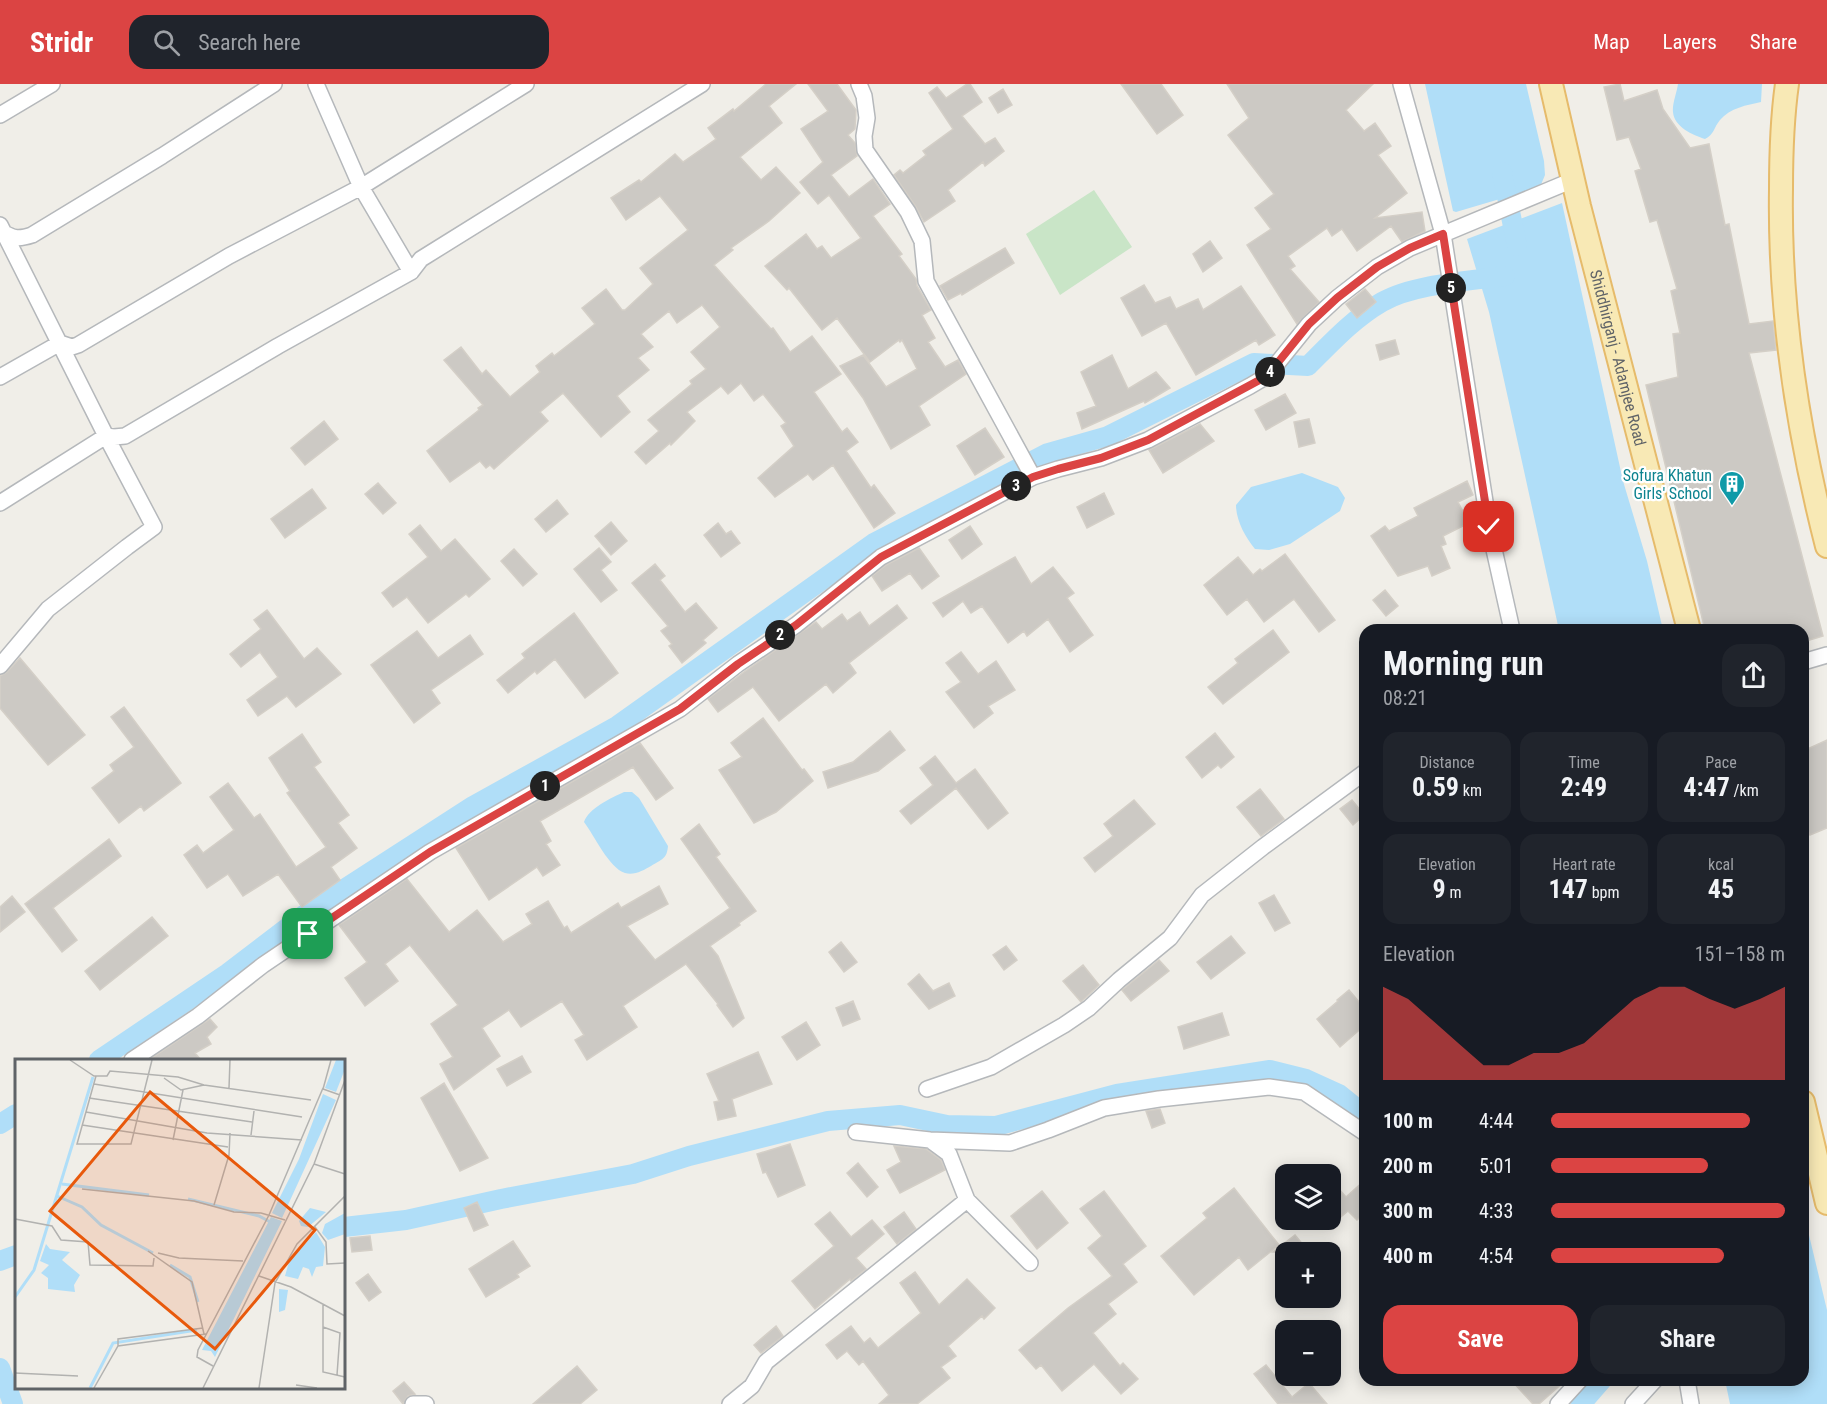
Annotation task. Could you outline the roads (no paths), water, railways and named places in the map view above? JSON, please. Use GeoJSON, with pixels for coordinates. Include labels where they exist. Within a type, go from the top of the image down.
{"type":"FeatureCollection","features":[{"type":"Feature","properties":{"kind":"main road","name":"Shiddhirganj - Adamjee Road"},"geometry":{"type":"LineString","coordinates":[[1551,84],[1573,180],[1687,624]]}},
{"type":"Feature","properties":{"kind":"main road"},"geometry":{"type":"LineString","coordinates":[[1787,84],[1782,123],[1782,274],[1787,333],[1805,454],[1827,546]]}},
{"type":"Feature","properties":{"kind":"main road"},"geometry":{"type":"LineString","coordinates":[[1809,1127],[1827,1203]]}},
{"type":"Feature","properties":{"kind":"street"},"geometry":{"type":"LineString","coordinates":[[0,115],[52,84]]}},
{"type":"Feature","properties":{"kind":"street"},"geometry":{"type":"LineString","coordinates":[[1,230],[12,237],[21,239],[32,235],[274,84]]}},
{"type":"Feature","properties":{"kind":"street"},"geometry":{"type":"LineString","coordinates":[[316,84],[361,187],[411,272]]}},
{"type":"Feature","properties":{"kind":"street"},"geometry":{"type":"LineString","coordinates":[[0,377],[60,343],[72,347],[78,345],[229,256],[361,187],[526,84]]}},
{"type":"Feature","properties":{"kind":"street"},"geometry":{"type":"LineString","coordinates":[[0,503],[106,436],[125,436],[411,272],[421,259],[702,84]]}},
{"type":"Feature","properties":{"kind":"street"},"geometry":{"type":"LineString","coordinates":[[860,84],[867,118],[864,136],[865,150],[908,212],[922,241],[926,281],[1033,477]]}},
{"type":"Feature","properties":{"kind":"street"},"geometry":{"type":"LineString","coordinates":[[1401,84],[1443,234],[1489,527],[1511,624]]}},
{"type":"Feature","properties":{"kind":"street"},"geometry":{"type":"LineString","coordinates":[[134,1059],[198,1016],[263,965],[430,852],[680,709],[738,664],[796,625],[881,557],[1033,477],[1101,458],[1148,440],[1267,376],[1309,324],[1337,298],[1377,267],[1410,248],[1573,180]]}},
{"type":"Feature","properties":{"kind":"street"},"geometry":{"type":"LineString","coordinates":[[0,666],[48,609],[154,527],[1,230]]}},
{"type":"Feature","properties":{"kind":"street"},"geometry":{"type":"LineString","coordinates":[[1809,660],[1827,655]]}},
{"type":"Feature","properties":{"kind":"street"},"geometry":{"type":"LineString","coordinates":[[927,1089],[991,1066],[1064,1026],[1089,1008],[1170,938],[1202,896],[1263,846],[1359,776]]}},
{"type":"Feature","properties":{"kind":"street"},"geometry":{"type":"LineString","coordinates":[[856,1132],[930,1140],[1010,1143],[1104,1108],[1269,1087],[1304,1092],[1359,1129]]}},
{"type":"Feature","properties":{"kind":"street"},"geometry":{"type":"LineString","coordinates":[[930,1140],[949,1154],[967,1200],[1030,1263]]}},
{"type":"Feature","properties":{"kind":"street"},"geometry":{"type":"LineString","coordinates":[[730,1404],[752,1386],[766,1362],[967,1200]]}},
{"type":"Feature","properties":{"kind":"street"},"geometry":{"type":"LineString","coordinates":[[1558,1404],[1574,1386]]}},
{"type":"Feature","properties":{"kind":"street"},"geometry":{"type":"LineString","coordinates":[[1632,1404],[1649,1386]]}},
{"type":"Feature","properties":{"kind":"street"},"geometry":{"type":"LineString","coordinates":[[1688,1386],[1692,1404]]}},
{"type":"Feature","properties":{"kind":"street"},"geometry":{"type":"LineString","coordinates":[[412,1404],[426,1404]]}},
{"type":"Feature","properties":{"kind":"water"},"geometry":{"type":"Polygon","coordinates":[[[1425,84],[1526,84],[1544,161],[1545,175],[1540,187],[1453,211],[1425,84]]]}},
{"type":"Feature","properties":{"kind":"water"},"geometry":{"type":"Polygon","coordinates":[[[1678,84],[1762,84],[1761,102],[1739,108],[1724,116],[1705,139],[1685,130],[1674,117],[1673,105],[1678,84]]]}},
{"type":"Feature","properties":{"kind":"water"},"geometry":{"type":"Polygon","coordinates":[[[1562,203],[1623,481],[1647,561],[1662,624],[1558,624],[1489,312],[1467,239],[1562,203]]]}},
{"type":"Feature","properties":{"kind":"water"},"geometry":{"type":"Polygon","coordinates":[[[1302,473],[1338,487],[1345,498],[1340,511],[1290,544],[1269,550],[1255,549],[1242,528],[1236,505],[1251,487],[1302,473]]]}},
{"type":"Feature","properties":{"kind":"water"},"geometry":{"type":"Polygon","coordinates":[[[624,792],[632,792],[639,798],[668,846],[661,860],[632,874],[625,873],[613,865],[584,822],[595,808],[624,792]]]}},
{"type":"Feature","properties":{"kind":"water"},"geometry":{"type":"Polygon","coordinates":[[[1809,1235],[1827,1310],[1827,1404],[1730,1404],[1726,1386],[1809,1386],[1809,1235]]]}},
{"type":"Feature","properties":{"kind":"waterway"},"geometry":{"type":"LineString","coordinates":[[1502,172],[1517,246]]}},
{"type":"Feature","properties":{"kind":"waterway"},"geometry":{"type":"LineString","coordinates":[[100,1059],[228,973],[304,915],[473,806],[617,726],[874,543],[1048,453],[1108,436],[1254,363],[1308,366],[1343,331],[1382,302],[1395,296],[1425,287],[1505,276]]}},
{"type":"Feature","properties":{"kind":"waterway"},"geometry":{"type":"LineString","coordinates":[[345,1227],[406,1220],[633,1174],[689,1156],[828,1121],[900,1115],[947,1125],[996,1126],[1117,1094],[1270,1070],[1306,1079],[1339,1094],[1359,1110]]}},
{"type":"Feature","properties":{"kind":"waterway"},"geometry":{"type":"LineString","coordinates":[[0,1124],[15,1115]]}},
{"type":"Feature","properties":{"kind":"waterway"},"geometry":{"type":"LineString","coordinates":[[0,1261],[15,1255]]}},
{"type":"Feature","properties":{"kind":"waterway"},"geometry":{"type":"LineString","coordinates":[[0,1368],[13,1404]]}},
{"type":"Feature","properties":{"kind":"waterway"},"geometry":{"type":"LineString","coordinates":[[1581,1404],[1597,1386]]}},
{"type":"Feature","properties":{"kind":"place","name":"Sofura Khatun Girls' School"},"geometry":{"type":"Point","coordinates":[1732,507]}}]}
